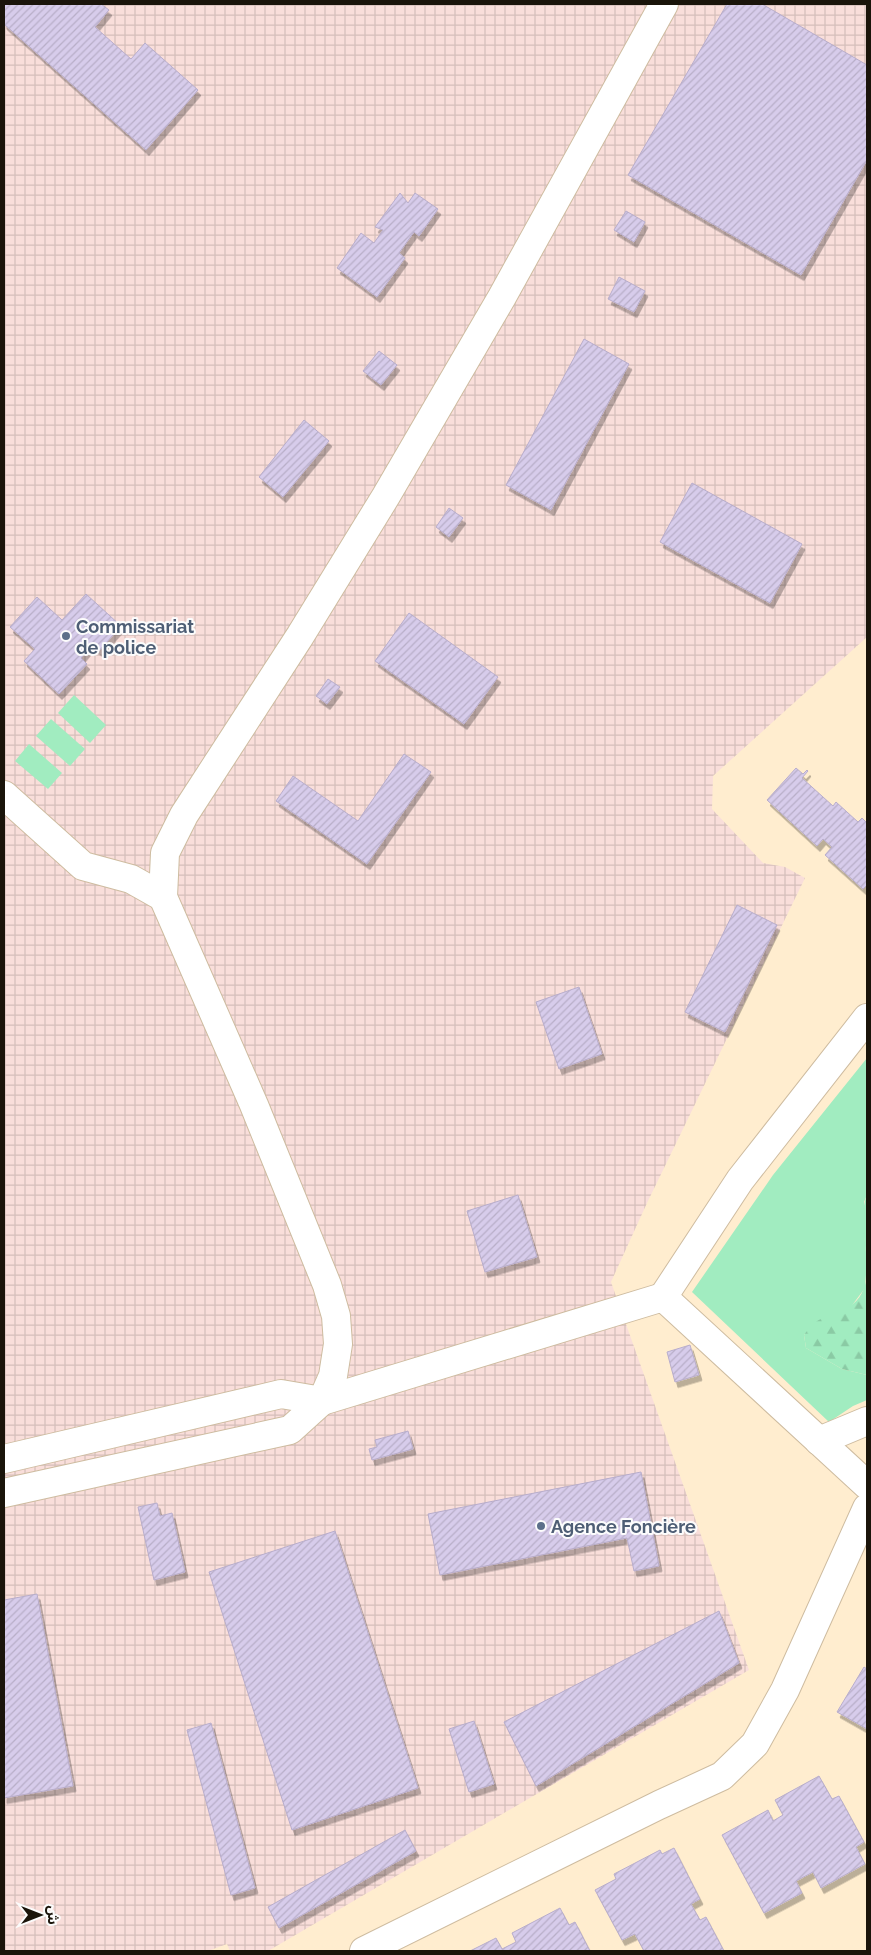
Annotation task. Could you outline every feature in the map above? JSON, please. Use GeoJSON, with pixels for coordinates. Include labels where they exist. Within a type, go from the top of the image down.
{"type":"FeatureCollection","features":[{"type":"Feature","properties":{"kind":"street"},"geometry":{"type":"LineString","coordinates":[[4,1493],[290,1430],[322,1401],[333,1376],[338,1344],[336,1316],[328,1285],[239,1069],[163,897],[165,853],[184,815],[300,636],[386,496],[502,296],[664,4]]}},
{"type":"Feature","properties":{"kind":"street"},"geometry":{"type":"LineString","coordinates":[[4,795],[83,866],[131,879],[163,897]]}},
{"type":"Feature","properties":{"kind":"street"},"geometry":{"type":"LineString","coordinates":[[4,1459],[281,1394],[322,1401],[663,1297],[740,1180],[867,1018]]}},
{"type":"Feature","properties":{"kind":"street"},"geometry":{"type":"LineString","coordinates":[[663,1297],[867,1485]]}},
{"type":"Feature","properties":{"kind":"street"},"geometry":{"type":"LineString","coordinates":[[819,1441],[867,1421]]}},
{"type":"Feature","properties":{"kind":"street"},"geometry":{"type":"LineString","coordinates":[[364,1951],[722,1776],[755,1744],[786,1690],[867,1508]]}},
{"type":"Feature","properties":{"kind":"shaded area"},"geometry":{"type":"Polygon","coordinates":[[[4,4],[867,4],[867,637],[713,776],[712,809],[763,863],[785,867],[805,878],[647,1203],[611,1282],[749,1670],[268,1951],[230,1951],[227,1944],[208,1951],[4,1951],[4,4]]]}},
{"type":"Feature","properties":{"kind":"green space"},"geometry":{"type":"Polygon","coordinates":[[[74,695],[106,725],[90,743],[58,713],[74,695]]]}},
{"type":"Feature","properties":{"kind":"green space"},"geometry":{"type":"Polygon","coordinates":[[[51,719],[85,749],[70,766],[36,736],[51,719]]]}},
{"type":"Feature","properties":{"kind":"green space"},"geometry":{"type":"Polygon","coordinates":[[[29,744],[62,773],[48,789],[15,761],[29,744]]]}},
{"type":"Feature","properties":{"kind":"green space"},"geometry":{"type":"Polygon","coordinates":[[[867,1058],[867,1195],[864,1202],[864,1232],[867,1262],[865,1288],[850,1308],[814,1324],[804,1335],[806,1348],[842,1369],[867,1375],[867,1400],[853,1406],[829,1422],[692,1292],[773,1175],[867,1058]]]}},
{"type":"Feature","properties":{"kind":"green space"},"geometry":{"type":"Polygon","coordinates":[[[867,1195],[867,1262],[863,1211],[867,1195]]]}},
{"type":"Feature","properties":{"kind":"green space"},"geometry":{"type":"Polygon","coordinates":[[[867,1277],[867,1375],[842,1369],[806,1348],[804,1335],[814,1323],[853,1304],[864,1289],[867,1277]]]}},
{"type":"Feature","properties":{"kind":"building"},"geometry":{"type":"Polygon","coordinates":[[[4,4],[101,4],[109,10],[95,27],[131,59],[145,43],[198,90],[146,150],[4,24],[4,4]]]}},
{"type":"Feature","properties":{"kind":"building"},"geometry":{"type":"Polygon","coordinates":[[[727,4],[762,4],[867,65],[867,160],[801,275],[628,175],[727,4]]]}},
{"type":"Feature","properties":{"kind":"building"},"geometry":{"type":"Polygon","coordinates":[[[400,193],[408,203],[415,193],[438,209],[419,236],[414,232],[399,253],[405,258],[377,297],[337,268],[361,233],[374,243],[383,230],[375,227],[400,193]]]}},
{"type":"Feature","properties":{"kind":"building"},"geometry":{"type":"Polygon","coordinates":[[[626,211],[645,222],[634,242],[614,230],[626,211]]]}},
{"type":"Feature","properties":{"kind":"building"},"geometry":{"type":"Polygon","coordinates":[[[619,277],[645,291],[634,312],[608,299],[619,277]]]}},
{"type":"Feature","properties":{"kind":"building"},"geometry":{"type":"Polygon","coordinates":[[[584,339],[629,364],[551,510],[506,485],[584,339]]]}},
{"type":"Feature","properties":{"kind":"building"},"geometry":{"type":"Polygon","coordinates":[[[379,351],[397,365],[381,385],[363,371],[379,351]]]}},
{"type":"Feature","properties":{"kind":"building"},"geometry":{"type":"Polygon","coordinates":[[[304,420],[329,441],[283,497],[259,477],[304,420]]]}},
{"type":"Feature","properties":{"kind":"building"},"geometry":{"type":"Polygon","coordinates":[[[692,483],[802,544],[770,603],[660,542],[692,483]]]}},
{"type":"Feature","properties":{"kind":"building"},"geometry":{"type":"Polygon","coordinates":[[[449,508],[463,518],[449,537],[436,527],[449,508]]]}},
{"type":"Feature","properties":{"kind":"building","name":"Commissariat de police"},"geometry":{"type":"Polygon","coordinates":[[[86,594],[121,626],[99,651],[92,645],[81,658],[87,664],[59,694],[24,661],[35,649],[10,627],[37,597],[62,620],[86,594]]]}},
{"type":"Feature","properties":{"kind":"building"},"geometry":{"type":"Polygon","coordinates":[[[409,613],[498,677],[464,724],[375,661],[409,613]]]}},
{"type":"Feature","properties":{"kind":"building"},"geometry":{"type":"Polygon","coordinates":[[[328,679],[340,687],[327,704],[316,696],[328,679]]]}},
{"type":"Feature","properties":{"kind":"building"},"geometry":{"type":"Polygon","coordinates":[[[404,754],[431,772],[367,864],[276,801],[293,776],[358,821],[404,754]]]}},
{"type":"Feature","properties":{"kind":"building"},"geometry":{"type":"Polygon","coordinates":[[[796,768],[803,774],[808,771],[802,778],[833,806],[836,802],[858,822],[862,818],[867,823],[867,885],[863,889],[825,855],[832,847],[823,839],[817,846],[767,800],[796,768]]]}},
{"type":"Feature","properties":{"kind":"building"},"geometry":{"type":"Polygon","coordinates":[[[737,905],[777,925],[725,1032],[685,1012],[737,905]]]}},
{"type":"Feature","properties":{"kind":"building"},"geometry":{"type":"Polygon","coordinates":[[[579,987],[602,1054],[559,1069],[536,1002],[579,987]]]}},
{"type":"Feature","properties":{"kind":"building"},"geometry":{"type":"Polygon","coordinates":[[[518,1195],[537,1257],[485,1272],[467,1211],[518,1195]]]}},
{"type":"Feature","properties":{"kind":"building"},"geometry":{"type":"Polygon","coordinates":[[[690,1345],[699,1375],[675,1382],[667,1352],[690,1345]]]}},
{"type":"Feature","properties":{"kind":"building"},"geometry":{"type":"Polygon","coordinates":[[[408,1431],[413,1449],[372,1460],[369,1449],[377,1447],[375,1440],[408,1431]]]}},
{"type":"Feature","properties":{"kind":"building","name":"Agence Foncière"},"geometry":{"type":"Polygon","coordinates":[[[641,1472],[659,1566],[634,1571],[627,1538],[440,1575],[428,1514],[641,1472]]]}},
{"type":"Feature","properties":{"kind":"building"},"geometry":{"type":"Polygon","coordinates":[[[157,1503],[160,1516],[172,1513],[185,1572],[154,1580],[138,1507],[157,1503]]]}},
{"type":"Feature","properties":{"kind":"building"},"geometry":{"type":"Polygon","coordinates":[[[335,1531],[418,1788],[292,1830],[209,1572],[335,1531]]]}},
{"type":"Feature","properties":{"kind":"building"},"geometry":{"type":"Polygon","coordinates":[[[37,1594],[73,1786],[4,1798],[4,1600],[37,1594]]]}},
{"type":"Feature","properties":{"kind":"building"},"geometry":{"type":"Polygon","coordinates":[[[719,1611],[739,1663],[536,1786],[504,1722],[719,1611]]]}},
{"type":"Feature","properties":{"kind":"building"},"geometry":{"type":"Polygon","coordinates":[[[864,1667],[867,1669],[867,1729],[837,1712],[864,1667]]]}},
{"type":"Feature","properties":{"kind":"building"},"geometry":{"type":"Polygon","coordinates":[[[474,1721],[494,1784],[469,1792],[449,1729],[474,1721]]]}},
{"type":"Feature","properties":{"kind":"building"},"geometry":{"type":"Polygon","coordinates":[[[211,1723],[255,1888],[231,1895],[187,1730],[211,1723]]]}},
{"type":"Feature","properties":{"kind":"building"},"geometry":{"type":"Polygon","coordinates":[[[819,1776],[832,1799],[839,1796],[864,1842],[856,1847],[865,1864],[821,1888],[813,1872],[796,1881],[802,1893],[764,1913],[722,1835],[768,1810],[773,1821],[783,1815],[775,1800],[819,1776]]]}},
{"type":"Feature","properties":{"kind":"building"},"geometry":{"type":"Polygon","coordinates":[[[405,1830],[416,1851],[279,1928],[268,1907],[405,1830]]]}},
{"type":"Feature","properties":{"kind":"building"},"geometry":{"type":"Polygon","coordinates":[[[674,1848],[700,1899],[691,1904],[700,1920],[706,1917],[724,1951],[644,1951],[635,1934],[622,1940],[595,1890],[616,1879],[614,1874],[660,1850],[662,1854],[674,1848]]]}},
{"type":"Feature","properties":{"kind":"building"},"geometry":{"type":"Polygon","coordinates":[[[560,1908],[569,1925],[575,1922],[590,1951],[470,1951],[496,1938],[502,1949],[516,1942],[512,1933],[560,1908]]]}},
{"type":"Feature","properties":{"kind":"place","name":"Commissariat de police"},"geometry":{"type":"Point","coordinates":[66,636]}},
{"type":"Feature","properties":{"kind":"place","name":"Agence Foncière"},"geometry":{"type":"Point","coordinates":[541,1526]}}]}
